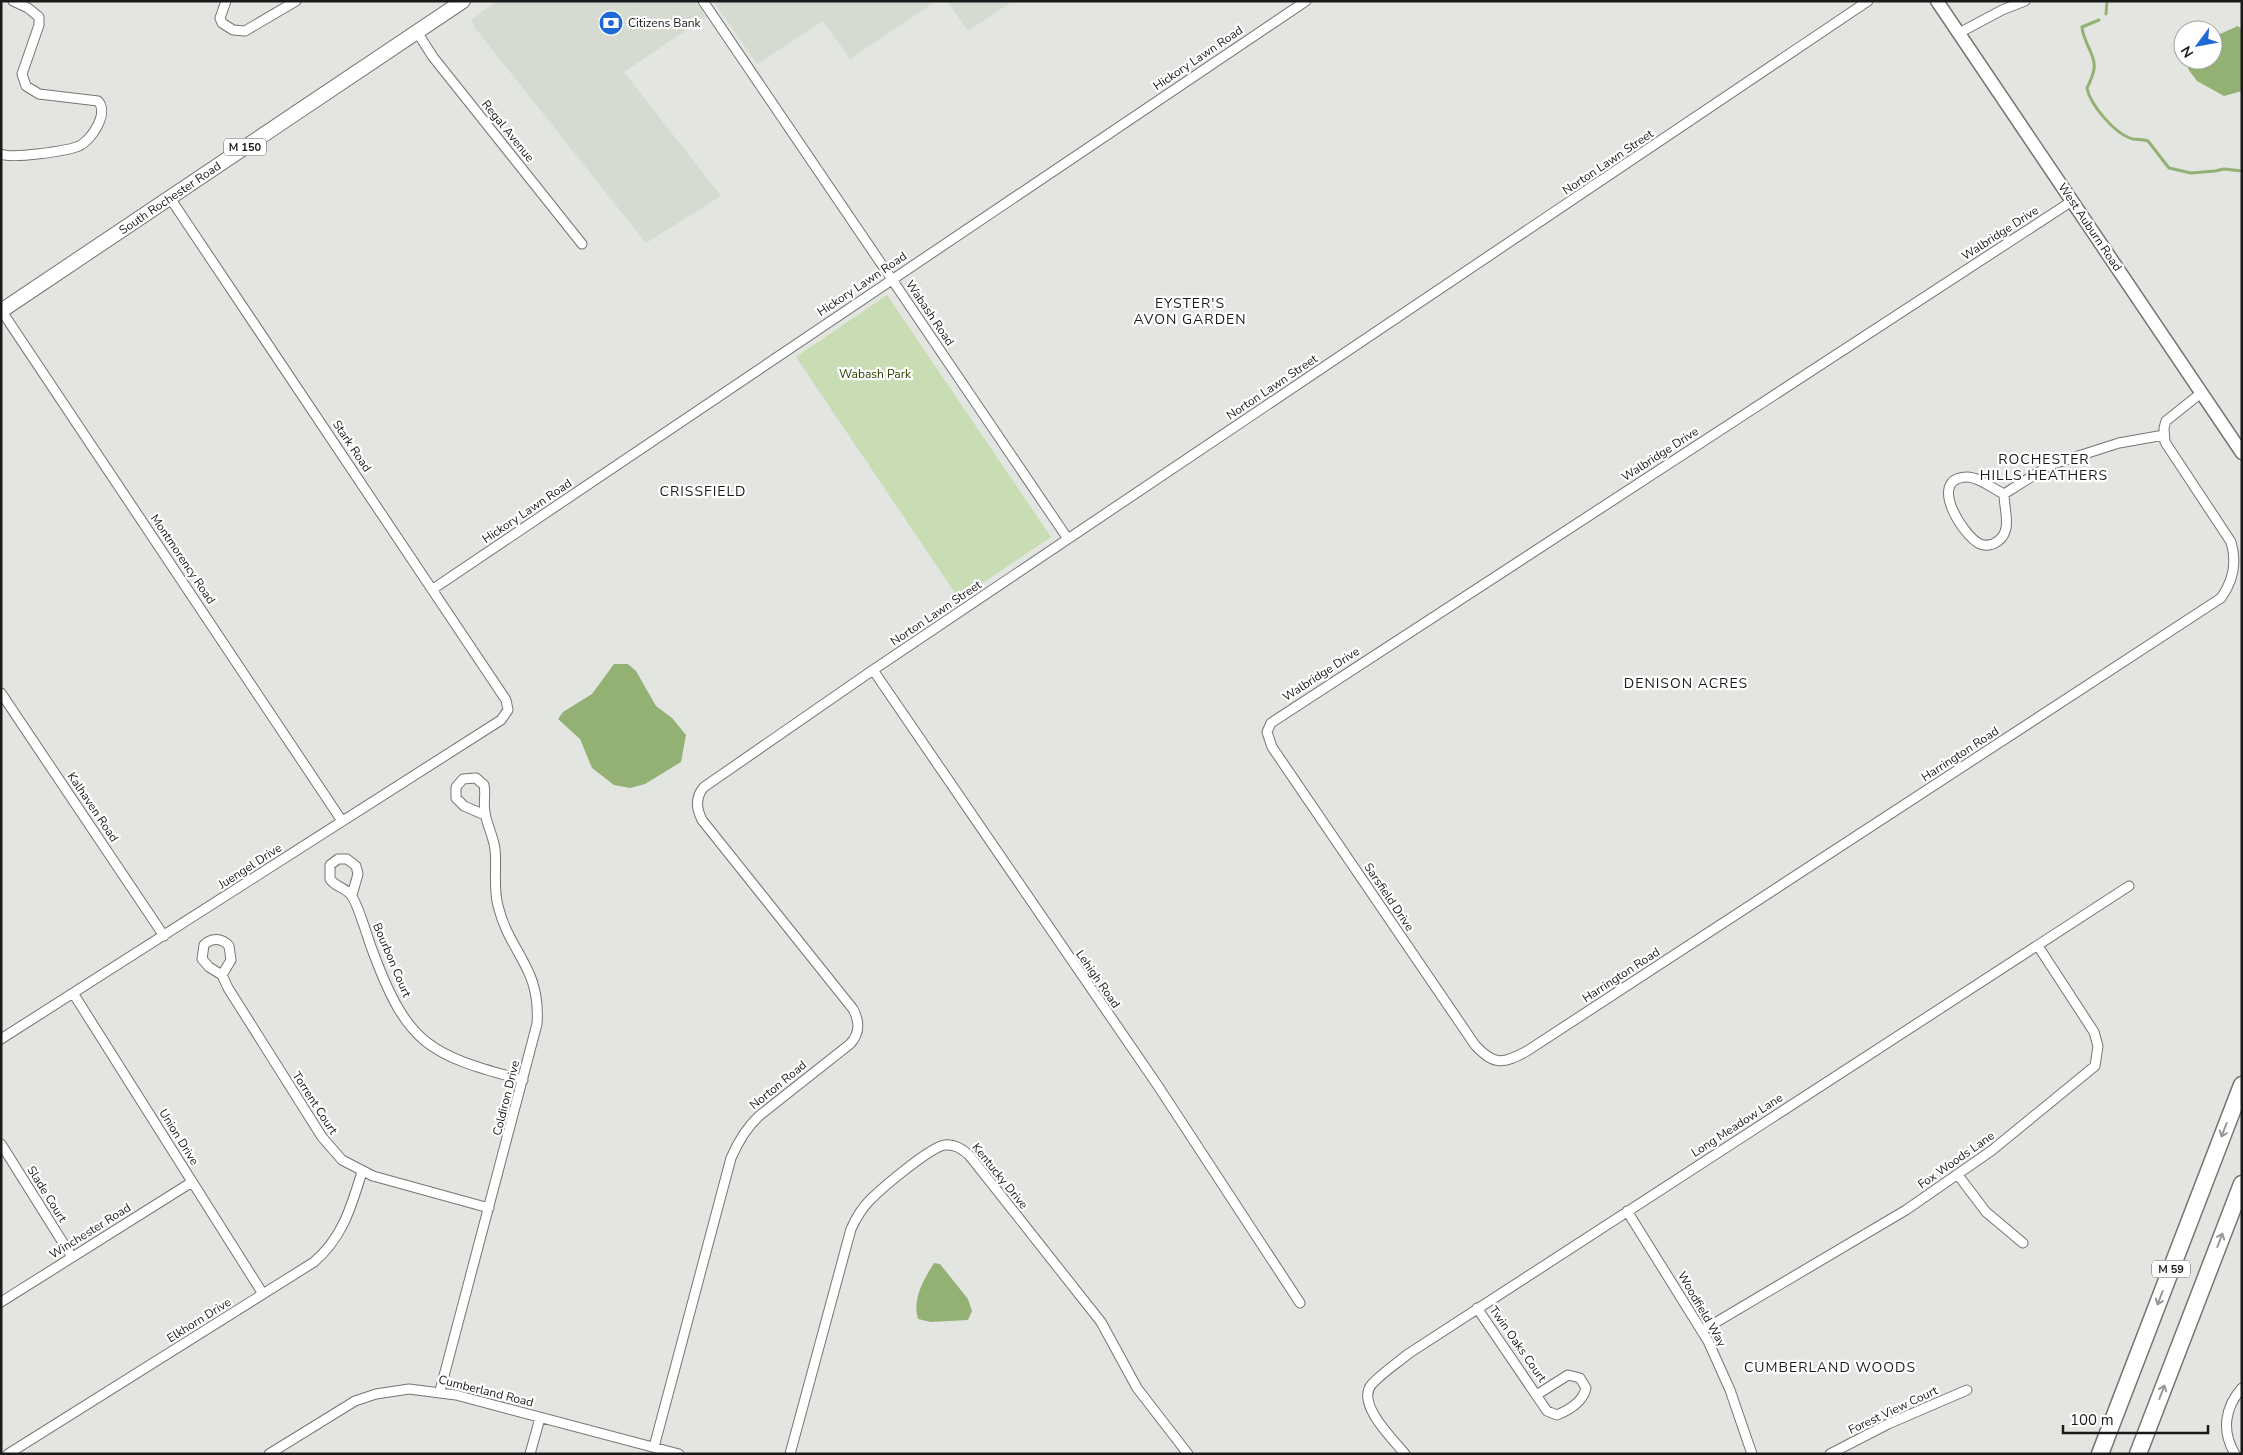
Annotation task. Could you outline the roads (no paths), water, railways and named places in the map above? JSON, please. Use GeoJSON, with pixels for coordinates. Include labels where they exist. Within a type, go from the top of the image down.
{"type":"FeatureCollection","features":[{"type":"Feature","properties":{"kind":"highway","name":"M 59"},"geometry":{"type":"LineString","coordinates":[[2100,1454],[2242,1085]]}},
{"type":"Feature","properties":{"kind":"highway","name":"M 59"},"geometry":{"type":"LineString","coordinates":[[2138,1454],[2242,1184]]}},
{"type":"Feature","properties":{"kind":"main road","name":"South Rochester Road"},"geometry":{"type":"LineString","coordinates":[[1,311],[463,1]]}},
{"type":"Feature","properties":{"kind":"main road","name":"West Auburn Road"},"geometry":{"type":"LineString","coordinates":[[1937,1],[2242,453]]}},
{"type":"Feature","properties":{"kind":"street"},"geometry":{"type":"LineString","coordinates":[[1,154],[14,157],[80,146],[90,136],[102,117],[103,110],[98,101],[39,94],[26,86],[22,74],[39,25],[39,17],[28,8],[13,1]]}},
{"type":"Feature","properties":{"kind":"street"},"geometry":{"type":"LineString","coordinates":[[226,1],[220,18],[222,23],[239,32],[252,28],[296,1]]}},
{"type":"Feature","properties":{"kind":"street","name":"Wabash Road"},"geometry":{"type":"LineString","coordinates":[[703,1],[1068,539]]}},
{"type":"Feature","properties":{"kind":"street","name":"Hickory Lawn Road"},"geometry":{"type":"LineString","coordinates":[[433,589],[1306,1]]}},
{"type":"Feature","properties":{"kind":"street","name":"Norton Lawn Street"},"geometry":{"type":"LineString","coordinates":[[696,800],[704,787],[873,670],[1868,1]]}},
{"type":"Feature","properties":{"kind":"street"},"geometry":{"type":"LineString","coordinates":[[1959,33],[2025,1]]}},
{"type":"Feature","properties":{"kind":"street","name":"Regal Avenue"},"geometry":{"type":"LineString","coordinates":[[417,32],[433,56],[582,244]]}},
{"type":"Feature","properties":{"kind":"street","name":"Stark Road"},"geometry":{"type":"LineString","coordinates":[[170,198],[433,589],[506,700],[508,710]]}},
{"type":"Feature","properties":{"kind":"street","name":"Walbridge Drive"},"geometry":{"type":"LineString","coordinates":[[1267,732],[1271,723],[1282,714],[2072,201]]}},
{"type":"Feature","properties":{"kind":"street","name":"Montmorency Road"},"geometry":{"type":"LineString","coordinates":[[1,311],[342,821]]}},
{"type":"Feature","properties":{"kind":"street"},"geometry":{"type":"LineString","coordinates":[[2004,494],[2050,465],[2125,441],[2164,435],[2166,421],[2180,407],[2201,393]]}},
{"type":"Feature","properties":{"kind":"street","name":"Harrington Road"},"geometry":{"type":"LineString","coordinates":[[1504,1061],[1527,1051],[2222,598],[2231,582],[2234,552],[2230,542],[2165,442],[2164,435]]}},
{"type":"Feature","properties":{"kind":"street"},"geometry":{"type":"LineString","coordinates":[[1967,476],[2004,494],[2006,530],[2000,540],[1989,545],[1983,545],[1973,540],[1949,504],[1947,497],[1955,480],[1967,476]]}},
{"type":"Feature","properties":{"kind":"street","name":"Lehigh Road"},"geometry":{"type":"LineString","coordinates":[[873,670],[1158,1086],[1300,1303]]}},
{"type":"Feature","properties":{"kind":"street","name":"Kalhaven Road"},"geometry":{"type":"LineString","coordinates":[[1,693],[164,936]]}},
{"type":"Feature","properties":{"kind":"street","name":"Juengel Drive"},"geometry":{"type":"LineString","coordinates":[[1,1039],[501,720],[508,710]]}},
{"type":"Feature","properties":{"kind":"street","name":"Sarsfield Drive"},"geometry":{"type":"LineString","coordinates":[[1267,732],[1272,747],[1466,1033],[1488,1058],[1504,1061]]}},
{"type":"Feature","properties":{"kind":"street","name":"Norton Road"},"geometry":{"type":"LineString","coordinates":[[654,1447],[731,1158],[747,1128],[759,1116],[850,1044],[855,1038],[858,1027],[853,1009],[702,820],[698,812],[696,800]]}},
{"type":"Feature","properties":{"kind":"street","name":"Coldiron Drive"},"geometry":{"type":"LineString","coordinates":[[440,1391],[538,1024],[537,995],[530,972],[506,928],[498,906],[494,844],[485,815]]}},
{"type":"Feature","properties":{"kind":"street","name":"Long Meadow Lane"},"geometry":{"type":"LineString","coordinates":[[1400,1452],[1369,1407],[1367,1394],[1372,1384],[1408,1354],[2129,886]]}},
{"type":"Feature","properties":{"kind":"street","name":"Bourbon Court"},"geometry":{"type":"LineString","coordinates":[[352,895],[387,988],[408,1023],[422,1040],[438,1051],[470,1065],[523,1080]]}},
{"type":"Feature","properties":{"kind":"street","name":"Fox Woods Lane"},"geometry":{"type":"LineString","coordinates":[[1703,1330],[1760,1294],[1877,1228],[1958,1174],[2029,1122],[2088,1074],[2096,1061],[2098,1046],[2094,1032],[2038,946]]}},
{"type":"Feature","properties":{"kind":"street","name":"Torrent Court"},"geometry":{"type":"LineString","coordinates":[[222,975],[228,988],[322,1137],[342,1160],[362,1172],[489,1208]]}},
{"type":"Feature","properties":{"kind":"street","name":"Union Drive"},"geometry":{"type":"LineString","coordinates":[[74,993],[263,1294]]}},
{"type":"Feature","properties":{"kind":"street","name":"Slade Court"},"geometry":{"type":"LineString","coordinates":[[1,1144],[72,1257]]}},
{"type":"Feature","properties":{"kind":"street","name":"Kentucky Drive"},"geometry":{"type":"LineString","coordinates":[[790,1454],[851,1229],[863,1207],[877,1193],[929,1152],[939,1146],[949,1145],[961,1148],[969,1155],[1101,1322],[1137,1388],[1188,1454]]}},
{"type":"Feature","properties":{"kind":"street","name":"Elkhorn Drive"},"geometry":{"type":"LineString","coordinates":[[8,1454],[314,1262],[337,1239],[349,1216],[362,1172]]}},
{"type":"Feature","properties":{"kind":"street"},"geometry":{"type":"LineString","coordinates":[[1958,1174],[1986,1212],[2022,1243]]}},
{"type":"Feature","properties":{"kind":"street","name":"Winchester Road"},"geometry":{"type":"LineString","coordinates":[[1,1302],[192,1182]]}},
{"type":"Feature","properties":{"kind":"street","name":"Woodfield Way"},"geometry":{"type":"LineString","coordinates":[[1627,1211],[1703,1330],[1730,1390],[1752,1454]]}},
{"type":"Feature","properties":{"kind":"street","name":"Twin Oaks Court"},"geometry":{"type":"LineString","coordinates":[[1478,1308],[1538,1394],[1547,1411],[1557,1415],[1580,1401],[1586,1388],[1580,1378],[1568,1375],[1538,1394]]}},
{"type":"Feature","properties":{"kind":"street"},"geometry":{"type":"LineString","coordinates":[[2235,1454],[2226,1437],[2226,1415],[2233,1398],[2242,1388]]}},
{"type":"Feature","properties":{"kind":"street","name":"Cumberland Road"},"geometry":{"type":"LineString","coordinates":[[269,1454],[342,1408],[366,1397],[394,1390],[440,1391],[679,1454]]}},
{"type":"Feature","properties":{"kind":"street","name":"Forest View Court"},"geometry":{"type":"LineString","coordinates":[[1830,1454],[1896,1421],[1967,1390]]}},
{"type":"Feature","properties":{"kind":"street"},"geometry":{"type":"LineString","coordinates":[[530,1454],[540,1418]]}},
{"type":"Feature","properties":{"kind":"waterway"},"geometry":{"type":"LineString","coordinates":[[2106,14],[2107,1]]}},
{"type":"Feature","properties":{"kind":"waterway"},"geometry":{"type":"LineString","coordinates":[[2099,20],[2082,27],[2094,64],[2093,74],[2087,88],[2098,111],[2112,126],[2133,139],[2148,141],[2169,168],[2191,173],[2224,169],[2242,171]]}},
{"type":"Feature","properties":{"kind":"place","name":"Citizens Bank"},"geometry":{"type":"Point","coordinates":[611,23]}},
{"type":"Feature","properties":{"kind":"district","name":"EYSTER'S AVON GARDEN"},"geometry":{"type":"Point","coordinates":[1190,312]}},
{"type":"Feature","properties":{"kind":"district","name":"ROCHESTER HILLS HEATHERS"},"geometry":{"type":"Point","coordinates":[2044,468]}},
{"type":"Feature","properties":{"kind":"district","name":"CRISSFIELD"},"geometry":{"type":"Point","coordinates":[703,491]}},
{"type":"Feature","properties":{"kind":"district","name":"DENISON ACRES"},"geometry":{"type":"Point","coordinates":[1686,683]}},
{"type":"Feature","properties":{"kind":"district","name":"CUMBERLAND WOODS"},"geometry":{"type":"Point","coordinates":[1830,1367]}},
{"type":"Feature","properties":{"kind":"park label","name":"Wabash Park"},"geometry":{"type":"Point","coordinates":[875,374]}}]}
